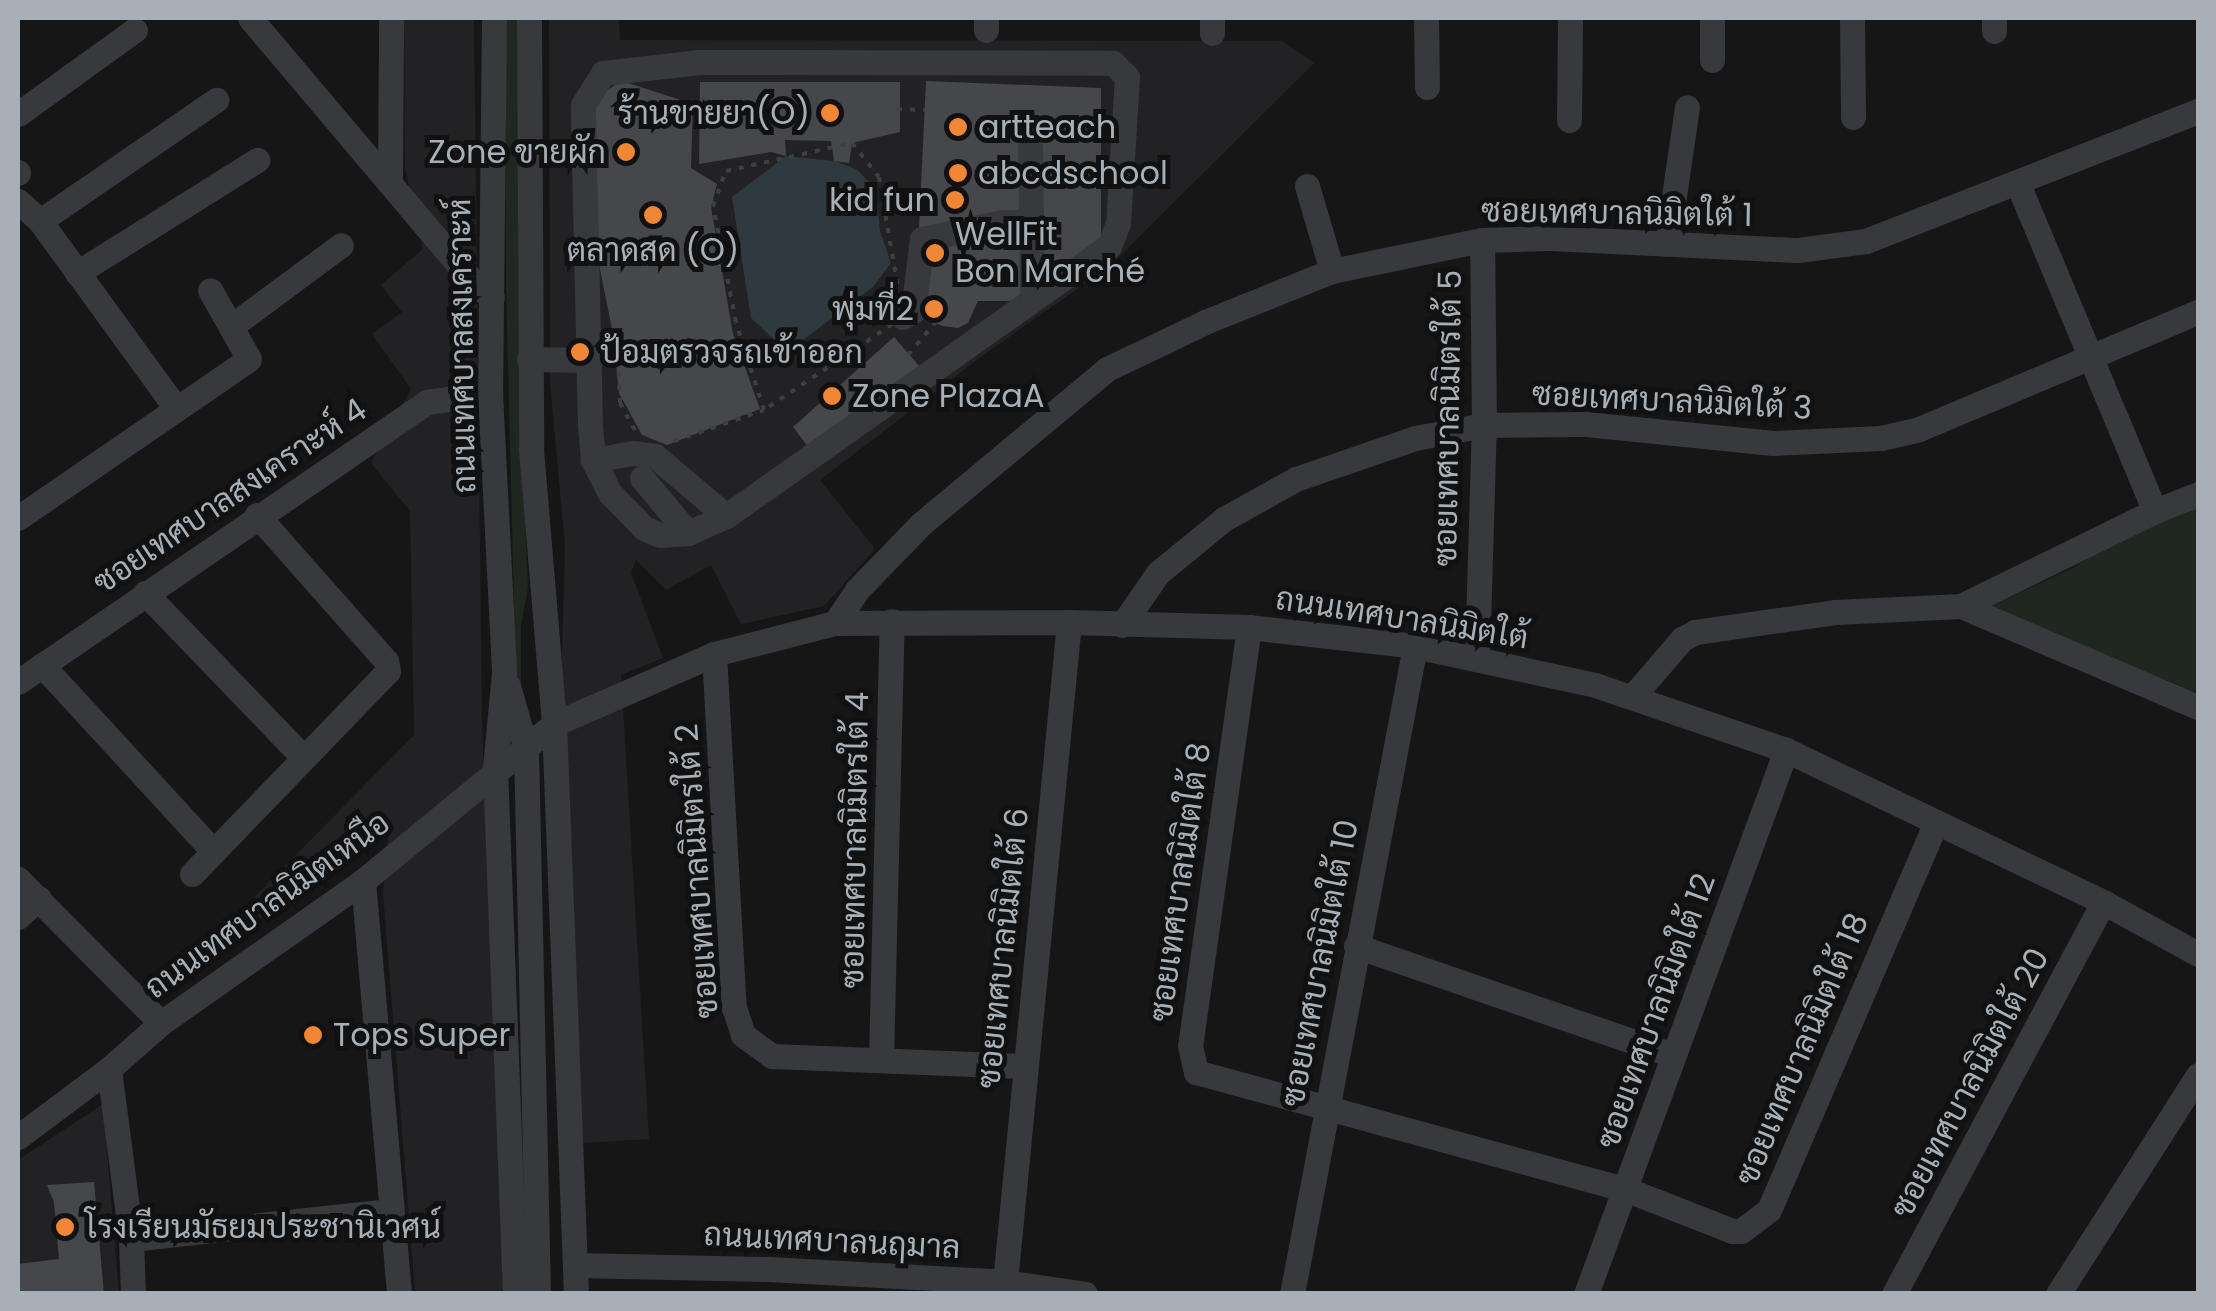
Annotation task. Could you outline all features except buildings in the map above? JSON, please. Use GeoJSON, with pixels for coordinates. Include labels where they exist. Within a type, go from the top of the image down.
{"type":"FeatureCollection","features":[{"type":"Feature","properties":{"kind":"street"},"geometry":{"type":"LineString","coordinates":[[250,18],[390,179],[472,281],[492,298]]}},
{"type":"Feature","properties":{"kind":"street"},"geometry":{"type":"LineString","coordinates":[[390,179],[391,18]]}},
{"type":"Feature","properties":{"kind":"street","name":"ถนนเทศบาลสงเคราะห์"},"geometry":{"type":"LineString","coordinates":[[494,18],[490,393],[504,672],[494,769],[515,1294]]}},
{"type":"Feature","properties":{"kind":"street","name":"ถนนเทศบาลสงเคราะห์"},"geometry":{"type":"LineString","coordinates":[[529,18],[530,449],[546,668],[554,724],[576,1294]]}},
{"type":"Feature","properties":{"kind":"street"},"geometry":{"type":"LineString","coordinates":[[1426,18],[1427,87]]}},
{"type":"Feature","properties":{"kind":"street"},"geometry":{"type":"LineString","coordinates":[[1569,120],[1570,18]]}},
{"type":"Feature","properties":{"kind":"street"},"geometry":{"type":"LineString","coordinates":[[1712,18],[1712,60]]}},
{"type":"Feature","properties":{"kind":"street"},"geometry":{"type":"LineString","coordinates":[[1852,18],[1853,117]]}},
{"type":"Feature","properties":{"kind":"street"},"geometry":{"type":"LineString","coordinates":[[18,114],[135,30]]}},
{"type":"Feature","properties":{"kind":"street"},"geometry":{"type":"LineString","coordinates":[[700,62],[1113,62],[1127,78],[1118,223],[1108,246],[1032,296],[726,516],[688,533],[660,535],[630,518],[593,460],[590,360],[582,106],[594,82],[616,68],[700,62]]}},
{"type":"Feature","properties":{"kind":"street"},"geometry":{"type":"LineString","coordinates":[[40,221],[216,100]]}},
{"type":"Feature","properties":{"kind":"street"},"geometry":{"type":"LineString","coordinates":[[1668,244],[1687,108]]}},
{"type":"Feature","properties":{"kind":"street","name":"ซอยเทศบาลนิมิตใต้ 1"},"geometry":{"type":"LineString","coordinates":[[836,623],[858,590],[921,524],[1027,431],[1108,368],[1205,322],[1332,271],[1482,240],[1798,250],[1866,240],[2198,112]]}},
{"type":"Feature","properties":{"kind":"street"},"geometry":{"type":"LineString","coordinates":[[1030,148],[1032,296]]}},
{"type":"Feature","properties":{"kind":"street"},"geometry":{"type":"LineString","coordinates":[[77,273],[257,160]]}},
{"type":"Feature","properties":{"kind":"street"},"geometry":{"type":"LineString","coordinates":[[2018,184],[2155,511]]}},
{"type":"Feature","properties":{"kind":"street"},"geometry":{"type":"LineString","coordinates":[[1307,186],[1332,271]]}},
{"type":"Feature","properties":{"kind":"street"},"geometry":{"type":"LineString","coordinates":[[18,202],[40,221],[176,408]]}},
{"type":"Feature","properties":{"kind":"street"},"geometry":{"type":"LineString","coordinates":[[903,318],[913,311],[922,239],[1002,222],[1031,222]]}},
{"type":"Feature","properties":{"kind":"street","name":"ซอยเทศบาลนิมิตรใต้ 5"},"geometry":{"type":"LineString","coordinates":[[1477,657],[1484,425],[1482,240]]}},
{"type":"Feature","properties":{"kind":"street"},"geometry":{"type":"LineString","coordinates":[[233,325],[340,245]]}},
{"type":"Feature","properties":{"kind":"street"},"geometry":{"type":"LineString","coordinates":[[18,518],[249,359],[210,290]]}},
{"type":"Feature","properties":{"kind":"street","name":"ซอยเทศบาลนิมิตใต้ 3"},"geometry":{"type":"LineString","coordinates":[[1122,625],[1158,573],[1224,519],[1296,479],[1416,438],[1484,425],[1586,424],[1773,442],[1882,438],[1919,429],[2198,312]]}},
{"type":"Feature","properties":{"kind":"street"},"geometry":{"type":"LineString","coordinates":[[529,359],[590,360]]}},
{"type":"Feature","properties":{"kind":"street","name":"ซอยเทศบาลสงเคราะห์ 4"},"geometry":{"type":"LineString","coordinates":[[18,682],[427,402],[440,396],[490,393]]}},
{"type":"Feature","properties":{"kind":"street"},"geometry":{"type":"LineString","coordinates":[[593,460],[633,453],[655,456],[726,516]]}},
{"type":"Feature","properties":{"kind":"street"},"geometry":{"type":"LineString","coordinates":[[642,478],[688,533]]}},
{"type":"Feature","properties":{"kind":"street"},"geometry":{"type":"LineString","coordinates":[[1634,695],[1682,639],[1695,632],[1835,612],[1961,606],[2155,511],[2198,494]]}},
{"type":"Feature","properties":{"kind":"street"},"geometry":{"type":"LineString","coordinates":[[192,874],[388,667],[257,515]]}},
{"type":"Feature","properties":{"kind":"street"},"geometry":{"type":"LineString","coordinates":[[145,592],[303,757]]}},
{"type":"Feature","properties":{"kind":"street"},"geometry":{"type":"LineString","coordinates":[[1961,606],[2198,707]]}},
{"type":"Feature","properties":{"kind":"street","name":"ซอยเทศบาลนิมิตรใต้ 4"},"geometry":{"type":"LineString","coordinates":[[881,1060],[892,621]]}},
{"type":"Feature","properties":{"kind":"street","name":"ถนนเทศบาลนิมิตใต้"},"geometry":{"type":"LineString","coordinates":[[554,724],[714,654],[836,623],[1069,622],[1249,627],[1415,646],[1634,695],[1786,750],[2103,902],[2198,954]]}},
{"type":"Feature","properties":{"kind":"street","name":"ซอยเทศบาลนิมิตใต้ 6"},"geometry":{"type":"LineString","coordinates":[[1006,1282],[1069,622]]}},
{"type":"Feature","properties":{"kind":"street","name":"ซอยเทศบาลนิมิตใต้ 8"},"geometry":{"type":"LineString","coordinates":[[1249,627],[1190,1057],[1196,1072],[1625,1189]]}},
{"type":"Feature","properties":{"kind":"street","name":"ซอยเทศบาลนิมิตใต้ 10"},"geometry":{"type":"LineString","coordinates":[[1292,1294],[1324,1108],[1415,646]]}},
{"type":"Feature","properties":{"kind":"street","name":"ซอยเทศบาลนิมิตรใต้ 2"},"geometry":{"type":"LineString","coordinates":[[714,654],[734,1007],[743,1035],[772,1056],[1024,1066]]}},
{"type":"Feature","properties":{"kind":"street"},"geometry":{"type":"LineString","coordinates":[[42,665],[213,852]]}},
{"type":"Feature","properties":{"kind":"street","name":"ถนนเทศบาลสงเคราะห์"},"geometry":{"type":"LineString","coordinates":[[526,749],[546,668]]}},
{"type":"Feature","properties":{"kind":"street","name":"ถนนเทศบาลสงเคราะห์"},"geometry":{"type":"LineString","coordinates":[[504,672],[526,749],[538,1294]]}},
{"type":"Feature","properties":{"kind":"street","name":"ถนนเทศบาลนิมิตเหนือ"},"geometry":{"type":"LineString","coordinates":[[18,1137],[109,1070],[161,1023],[362,881],[494,769],[526,749],[554,724]]}},
{"type":"Feature","properties":{"kind":"street","name":"ซอยเทศบาลนิมิตใต้ 12"},"geometry":{"type":"LineString","coordinates":[[1586,1294],[1786,750]]}},
{"type":"Feature","properties":{"kind":"street","name":"ซอยเทศบาลนิมิตใต้ 18"},"geometry":{"type":"LineString","coordinates":[[1625,1189],[1732,1230],[1740,1230],[1768,1210],[1934,824]]}},
{"type":"Feature","properties":{"kind":"street"},"geometry":{"type":"LineString","coordinates":[[18,879],[161,1023]]}},
{"type":"Feature","properties":{"kind":"street"},"geometry":{"type":"LineString","coordinates":[[362,881],[398,1294]]}},
{"type":"Feature","properties":{"kind":"street"},"geometry":{"type":"LineString","coordinates":[[18,917],[39,898]]}},
{"type":"Feature","properties":{"kind":"street","name":"ซอยเทศบาลนิมิตใต้ 20"},"geometry":{"type":"LineString","coordinates":[[1894,1294],[2103,902]]}},
{"type":"Feature","properties":{"kind":"street"},"geometry":{"type":"LineString","coordinates":[[1356,946],[1673,1055]]}},
{"type":"Feature","properties":{"kind":"street"},"geometry":{"type":"LineString","coordinates":[[109,1070],[130,1239],[132,1294]]}},
{"type":"Feature","properties":{"kind":"street"},"geometry":{"type":"LineString","coordinates":[[2058,1294],[2198,1075]]}},
{"type":"Feature","properties":{"kind":"street"},"geometry":{"type":"LineString","coordinates":[[130,1239],[389,1212]]}},
{"type":"Feature","properties":{"kind":"street","name":"ถนนเทศบาลนฤมาล"},"geometry":{"type":"LineString","coordinates":[[575,1265],[769,1281],[1006,1282],[1085,1294]]}},
{"type":"Feature","properties":{"kind":"path"},"geometry":{"type":"LineString","coordinates":[[897,109],[925,110]]}},
{"type":"Feature","properties":{"kind":"path"},"geometry":{"type":"LineString","coordinates":[[658,440],[678,442],[764,410],[903,318],[879,177],[852,143],[726,170],[712,206],[736,322],[764,410]]}},
{"type":"Feature","properties":{"kind":"path"},"geometry":{"type":"LineString","coordinates":[[908,355],[938,318]]}},
{"type":"Feature","properties":{"kind":"path"},"geometry":{"type":"LineString","coordinates":[[617,334],[620,403],[639,438]]}},
{"type":"Feature","properties":{"kind":"shaded area"},"geometry":{"type":"Polygon","coordinates":[[[404,18],[474,18],[482,723],[506,1293],[415,1293],[383,893],[389,827],[224,944],[216,936],[414,735],[410,511],[371,463],[411,389],[372,334],[402,312],[381,285],[423,249],[405,168],[404,18]]]}},
{"type":"Feature","properties":{"kind":"shaded area"},"geometry":{"type":"Polygon","coordinates":[[[505,18],[520,18],[520,392],[528,588],[521,626],[521,689],[516,683],[506,284],[505,18]]]}},
{"type":"Feature","properties":{"kind":"shaded area"},"geometry":{"type":"Polygon","coordinates":[[[549,18],[619,18],[620,40],[1282,41],[1314,63],[1110,266],[986,353],[820,480],[875,549],[824,606],[741,624],[711,565],[666,590],[636,560],[631,573],[663,658],[621,675],[649,1139],[583,1143],[559,758],[565,546],[550,383],[549,18]]]}},
{"type":"Feature","properties":{"kind":"shaded area"},"geometry":{"type":"Polygon","coordinates":[[[786,156],[834,161],[856,169],[876,189],[880,231],[891,263],[873,287],[799,343],[777,342],[751,318],[732,197],[786,156]]]}},
{"type":"Feature","properties":{"kind":"shaded area"},"geometry":{"type":"Polygon","coordinates":[[[2198,498],[2198,693],[1989,607],[2073,568],[2153,514],[2198,498]]]}},
{"type":"Feature","properties":{"kind":"shaded area","name":"โรงเรียนมัธยมประชานิเวศน์"},"geometry":{"type":"Polygon","coordinates":[[[103,1104],[119,1293],[18,1294],[18,1160],[103,1104]]]}},
{"type":"Feature","properties":{"kind":"place","name":"ร้านขายยา(O)"},"geometry":{"type":"Point","coordinates":[830,113]}},
{"type":"Feature","properties":{"kind":"place","name":"artteach"},"geometry":{"type":"Point","coordinates":[958,127]}},
{"type":"Feature","properties":{"kind":"place","name":"Zone ขายผัก"},"geometry":{"type":"Point","coordinates":[626,152]}},
{"type":"Feature","properties":{"kind":"place","name":"abcdschool"},"geometry":{"type":"Point","coordinates":[958,173]}},
{"type":"Feature","properties":{"kind":"place","name":"kid fun"},"geometry":{"type":"Point","coordinates":[955,200]}},
{"type":"Feature","properties":{"kind":"place","name":"ตลาดสด (O)"},"geometry":{"type":"Point","coordinates":[653,215]}},
{"type":"Feature","properties":{"kind":"place","name":"WellFit Bon Marché"},"geometry":{"type":"Point","coordinates":[935,253]}},
{"type":"Feature","properties":{"kind":"place","name":"พุ่มที่2"},"geometry":{"type":"Point","coordinates":[934,309]}},
{"type":"Feature","properties":{"kind":"place","name":"ป้อมตรวจรถเข้าออก"},"geometry":{"type":"Point","coordinates":[580,352]}},
{"type":"Feature","properties":{"kind":"place","name":"Zone PlazaA"},"geometry":{"type":"Point","coordinates":[832,396]}},
{"type":"Feature","properties":{"kind":"place","name":"Tops Super"},"geometry":{"type":"Point","coordinates":[313,1035]}},
{"type":"Feature","properties":{"kind":"place","name":"โรงเรียนมัธยมประชานิเวศน์"},"geometry":{"type":"Point","coordinates":[65,1227]}}]}
